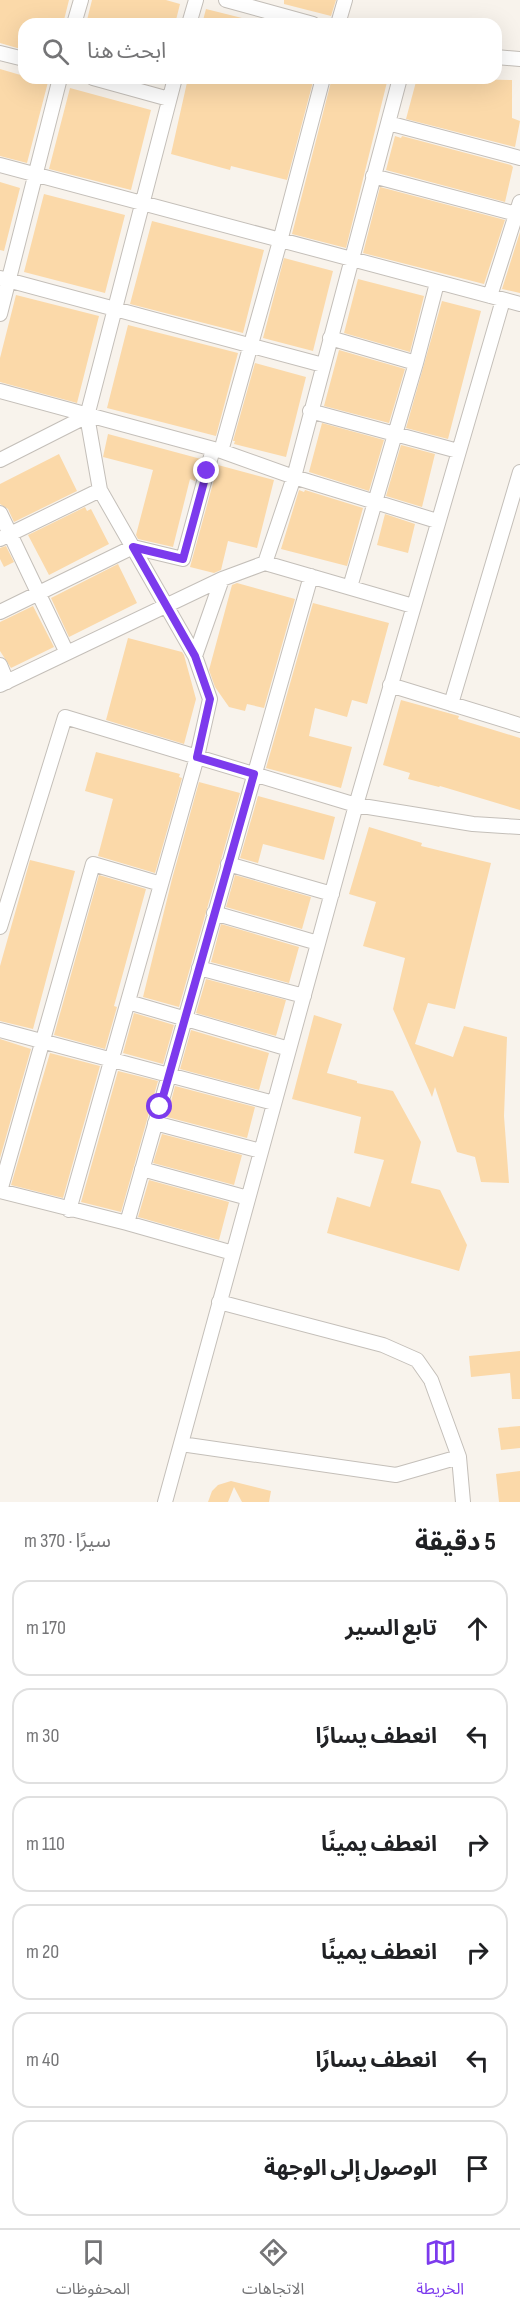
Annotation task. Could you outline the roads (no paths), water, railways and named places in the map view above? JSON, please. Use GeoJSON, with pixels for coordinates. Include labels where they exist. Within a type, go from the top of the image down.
{"type":"FeatureCollection","features":[{"type":"Feature","properties":{"kind":"street"},"geometry":{"type":"LineString","coordinates":[[76,18],[81,0]]}},
{"type":"Feature","properties":{"kind":"street"},"geometry":{"type":"LineString","coordinates":[[191,18],[196,0]]}},
{"type":"Feature","properties":{"kind":"street"},"geometry":{"type":"LineString","coordinates":[[226,0],[291,18]]}},
{"type":"Feature","properties":{"kind":"street"},"geometry":{"type":"LineString","coordinates":[[340,18],[345,0]]}},
{"type":"Feature","properties":{"kind":"street"},"geometry":{"type":"LineString","coordinates":[[0,53],[18,58]]}},
{"type":"Feature","properties":{"kind":"street"},"geometry":{"type":"LineString","coordinates":[[502,58],[520,59]]}},
{"type":"Feature","properties":{"kind":"street"},"geometry":{"type":"LineString","coordinates":[[0,314],[4,279],[58,84]]}},
{"type":"Feature","properties":{"kind":"street"},"geometry":{"type":"LineString","coordinates":[[115,84],[169,99]]}},
{"type":"Feature","properties":{"kind":"street"},"geometry":{"type":"LineString","coordinates":[[69,1209],[197,757],[210,699],[195,656],[100,490],[87,416],[173,84]]}},
{"type":"Feature","properties":{"kind":"street"},"geometry":{"type":"LineString","coordinates":[[0,612],[133,547],[183,559],[251,344],[321,84]]}},
{"type":"Feature","properties":{"kind":"street"},"geometry":{"type":"LineString","coordinates":[[265,563],[294,477],[398,84]]}},
{"type":"Feature","properties":{"kind":"street"},"geometry":{"type":"LineString","coordinates":[[388,123],[520,158]]}},
{"type":"Feature","properties":{"kind":"street"},"geometry":{"type":"LineString","coordinates":[[0,165],[351,261],[520,304]]}},
{"type":"Feature","properties":{"kind":"street"},"geometry":{"type":"LineString","coordinates":[[165,1502],[303,996],[458,451],[519,210],[374,176]]}},
{"type":"Feature","properties":{"kind":"street"},"geometry":{"type":"LineString","coordinates":[[4,279],[322,365]]}},
{"type":"Feature","properties":{"kind":"street"},"geometry":{"type":"LineString","coordinates":[[350,587],[416,363],[437,283]]}},
{"type":"Feature","properties":{"kind":"street"},"geometry":{"type":"LineString","coordinates":[[330,338],[416,363]]}},
{"type":"Feature","properties":{"kind":"street"},"geometry":{"type":"LineString","coordinates":[[0,391],[217,450],[294,477],[437,521]]}},
{"type":"Feature","properties":{"kind":"street"},"geometry":{"type":"LineString","coordinates":[[310,411],[458,451]]}},
{"type":"Feature","properties":{"kind":"street"},"geometry":{"type":"LineString","coordinates":[[0,460],[87,416]]}},
{"type":"Feature","properties":{"kind":"street"},"geometry":{"type":"LineString","coordinates":[[451,704],[520,472]]}},
{"type":"Feature","properties":{"kind":"street"},"geometry":{"type":"LineString","coordinates":[[5,537],[100,490]]}},
{"type":"Feature","properties":{"kind":"street"},"geometry":{"type":"LineString","coordinates":[[0,513],[5,537],[38,593],[67,653]]}},
{"type":"Feature","properties":{"kind":"street"},"geometry":{"type":"LineString","coordinates":[[0,665],[4,684],[222,579],[265,563],[413,606]]}},
{"type":"Feature","properties":{"kind":"street"},"geometry":{"type":"LineString","coordinates":[[127,1223],[311,576]]}},
{"type":"Feature","properties":{"kind":"street"},"geometry":{"type":"LineString","coordinates":[[195,656],[222,579]]}},
{"type":"Feature","properties":{"kind":"street"},"geometry":{"type":"LineString","coordinates":[[390,685],[520,725]]}},
{"type":"Feature","properties":{"kind":"street"},"geometry":{"type":"LineString","coordinates":[[0,927],[65,717],[356,806],[473,824],[520,827]]}},
{"type":"Feature","properties":{"kind":"street"},"geometry":{"type":"LineString","coordinates":[[161,884],[93,864],[0,1191],[233,1253]]}},
{"type":"Feature","properties":{"kind":"street"},"geometry":{"type":"LineString","coordinates":[[228,864],[332,894]]}},
{"type":"Feature","properties":{"kind":"street"},"geometry":{"type":"LineString","coordinates":[[214,913],[318,943]]}},
{"type":"Feature","properties":{"kind":"street"},"geometry":{"type":"LineString","coordinates":[[199,968],[303,996]]}},
{"type":"Feature","properties":{"kind":"street"},"geometry":{"type":"LineString","coordinates":[[128,1002],[289,1049]]}},
{"type":"Feature","properties":{"kind":"street"},"geometry":{"type":"LineString","coordinates":[[0,1030],[274,1103]]}},
{"type":"Feature","properties":{"kind":"street"},"geometry":{"type":"LineString","coordinates":[[155,1123],[261,1152]]}},
{"type":"Feature","properties":{"kind":"street"},"geometry":{"type":"LineString","coordinates":[[142,1169],[248,1198]]}},
{"type":"Feature","properties":{"kind":"street"},"geometry":{"type":"LineString","coordinates":[[219,1302],[383,1345],[417,1360],[431,1380],[459,1457],[463,1502]]}},
{"type":"Feature","properties":{"kind":"street"},"geometry":{"type":"LineString","coordinates":[[181,1444],[396,1475],[459,1457]]}}]}
